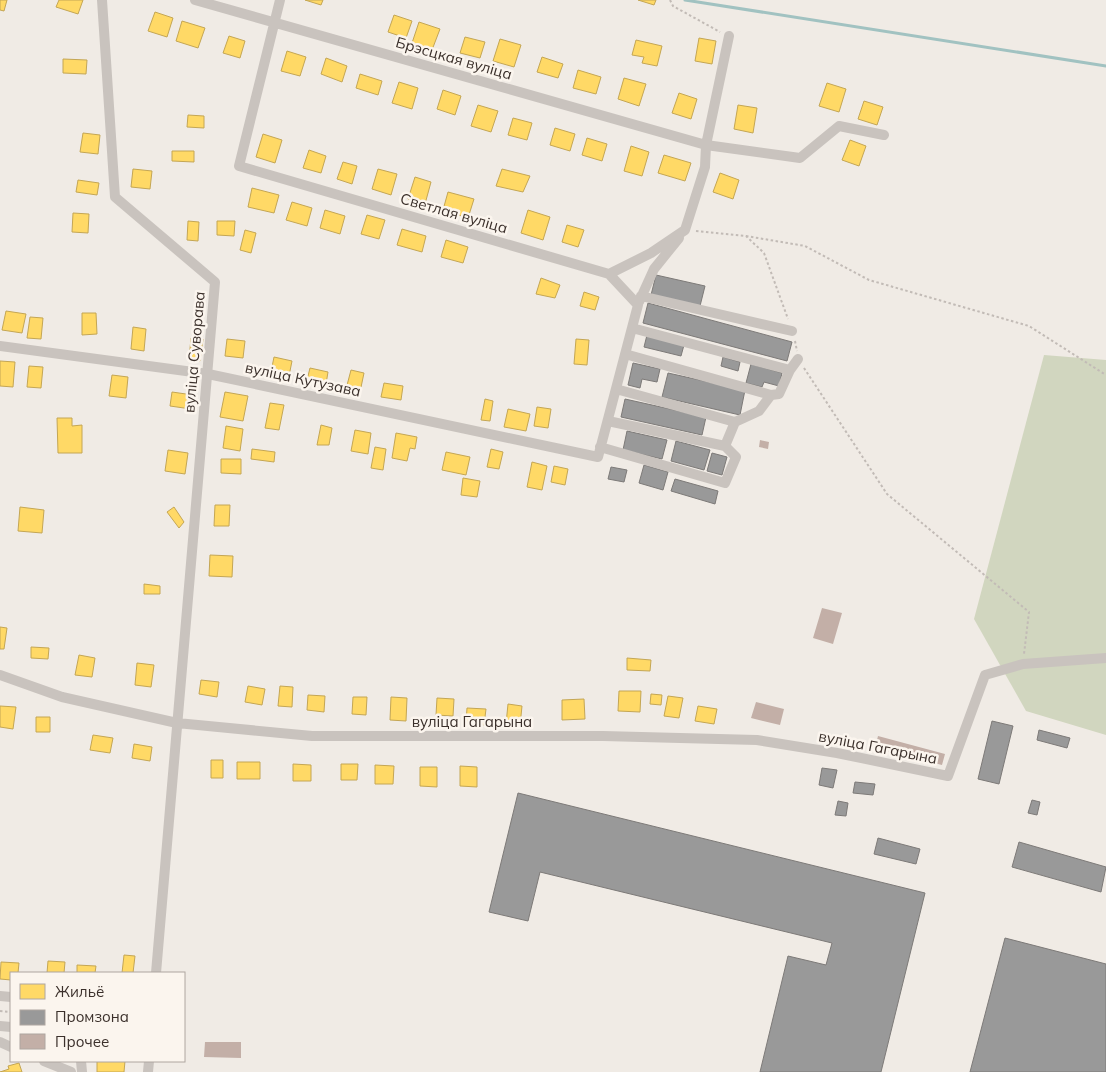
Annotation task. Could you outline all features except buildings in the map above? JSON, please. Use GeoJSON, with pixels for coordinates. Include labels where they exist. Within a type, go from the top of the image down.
{"type":"FeatureCollection","features":[{"type":"Feature","properties":{"kind":"street","name":"вуліца Суворава"},"geometry":{"type":"LineString","coordinates":[[102,0],[115,197],[215,282],[156,972]]}},
{"type":"Feature","properties":{"kind":"street","name":"Брэсцкая вуліца"},"geometry":{"type":"LineString","coordinates":[[195,0],[706,145],[800,158],[839,126],[884,135]]}},
{"type":"Feature","properties":{"kind":"street"},"geometry":{"type":"LineString","coordinates":[[274,22],[280,0]]}},
{"type":"Feature","properties":{"kind":"street","name":"Светлая вуліца"},"geometry":{"type":"LineString","coordinates":[[274,22],[239,166],[609,274]]}},
{"type":"Feature","properties":{"kind":"street"},"geometry":{"type":"LineString","coordinates":[[599,452],[640,300],[654,269],[685,230],[705,167],[706,145],[729,36]]}},
{"type":"Feature","properties":{"kind":"street"},"geometry":{"type":"LineString","coordinates":[[685,230],[652,253],[609,274],[640,300],[792,331]]}},
{"type":"Feature","properties":{"kind":"street"},"geometry":{"type":"LineString","coordinates":[[632,328],[790,370]]}},
{"type":"Feature","properties":{"kind":"street","name":"вуліца Кутузава"},"geometry":{"type":"LineString","coordinates":[[0,346],[208,374],[599,452],[725,482],[736,457],[725,446]]}},
{"type":"Feature","properties":{"kind":"street"},"geometry":{"type":"LineString","coordinates":[[625,354],[771,395],[779,394],[790,370],[798,360]]}},
{"type":"Feature","properties":{"kind":"street"},"geometry":{"type":"LineString","coordinates":[[616,389],[734,422],[759,412],[771,395]]}},
{"type":"Feature","properties":{"kind":"street"},"geometry":{"type":"LineString","coordinates":[[608,421],[725,446],[734,422]]}},
{"type":"Feature","properties":{"kind":"street"},"geometry":{"type":"LineString","coordinates":[[1022,664],[1106,658]]}},
{"type":"Feature","properties":{"kind":"street","name":"вуліца Гагарына"},"geometry":{"type":"LineString","coordinates":[[0,675],[62,697],[177,723],[312,736],[603,736],[757,740],[948,776],[985,674],[1022,664]]}},
{"type":"Feature","properties":{"kind":"street"},"geometry":{"type":"LineString","coordinates":[[46,1062],[71,1072]]}},
{"type":"Feature","properties":{"kind":"path"},"geometry":{"type":"LineString","coordinates":[[670,0],[673,6],[729,36]]}},
{"type":"Feature","properties":{"kind":"path"},"geometry":{"type":"LineString","coordinates":[[685,230],[746,236],[805,246],[869,280],[1029,326],[1106,375]]}},
{"type":"Feature","properties":{"kind":"path"},"geometry":{"type":"LineString","coordinates":[[746,236],[764,253],[792,331],[798,360],[887,494],[1030,612],[1022,664]]}},
{"type":"Feature","properties":{"kind":"green space"},"geometry":{"type":"Polygon","coordinates":[[[1044,355],[1106,360],[1106,735],[1026,711],[974,619],[1044,355]]]}},
{"type":"Feature","properties":{"kind":"waterway"},"geometry":{"type":"LineString","coordinates":[[685,0],[1106,66]]}}]}
